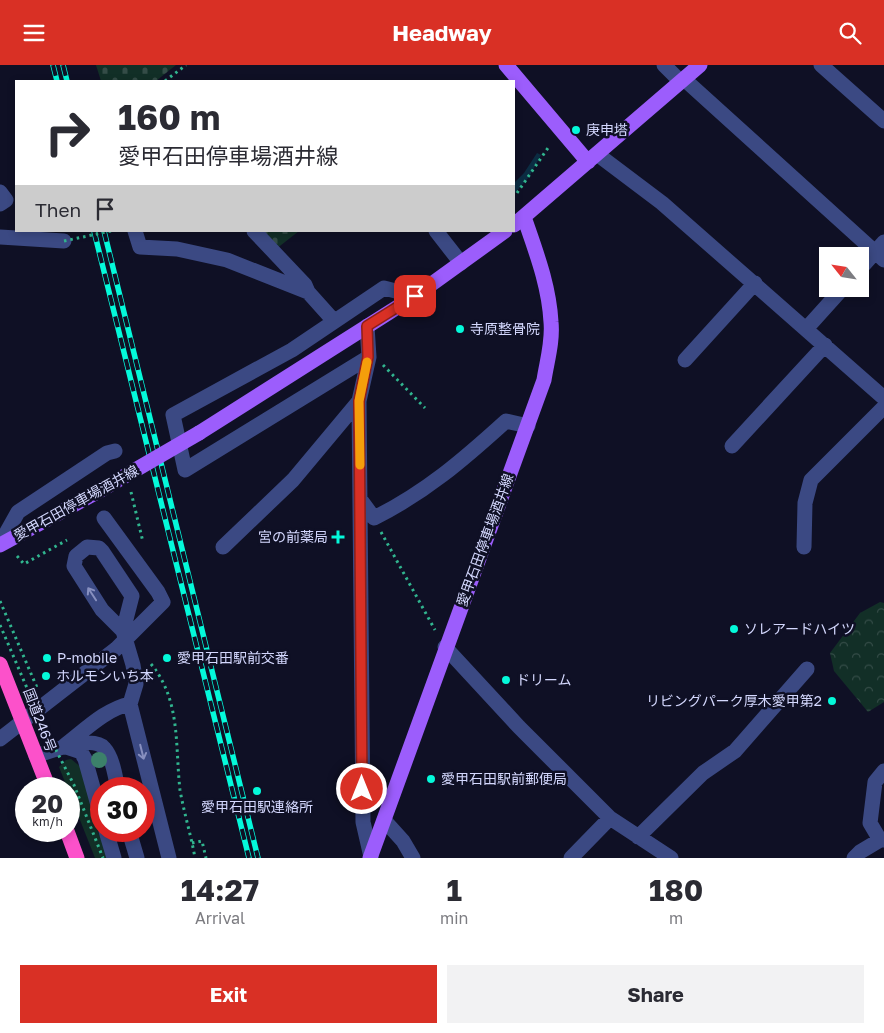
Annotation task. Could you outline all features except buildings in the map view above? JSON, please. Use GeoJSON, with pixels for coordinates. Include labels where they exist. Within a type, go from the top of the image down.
{"type":"FeatureCollection","features":[{"type":"Feature","properties":{"kind":"highway","name":"国道246号"},"geometry":{"type":"LineString","coordinates":[[0,664],[45,777]]}},
{"type":"Feature","properties":{"kind":"highway"},"geometry":{"type":"LineString","coordinates":[[71,842],[78,858]]}},
{"type":"Feature","properties":{"kind":"main road"},"geometry":{"type":"LineString","coordinates":[[506,65],[592,158]]}},
{"type":"Feature","properties":{"kind":"main road","name":"愛甲石田停車場酒井線"},"geometry":{"type":"LineString","coordinates":[[370,857],[544,379],[551,339],[551,322],[544,276],[519,221],[700,65]]}},
{"type":"Feature","properties":{"kind":"main road","name":"愛甲石田停車場酒井線"},"geometry":{"type":"LineString","coordinates":[[0,544],[99,491],[199,433],[415,296],[504,232]]}},
{"type":"Feature","properties":{"kind":"street"},"geometry":{"type":"LineString","coordinates":[[664,65],[881,251],[869,261]]}},
{"type":"Feature","properties":{"kind":"street"},"geometry":{"type":"LineString","coordinates":[[821,65],[884,121]]}},
{"type":"Feature","properties":{"kind":"street"},"geometry":{"type":"LineString","coordinates":[[592,158],[662,203],[884,398]]}},
{"type":"Feature","properties":{"kind":"street"},"geometry":{"type":"LineString","coordinates":[[135,232],[140,247],[177,249],[227,260],[308,291]]}},
{"type":"Feature","properties":{"kind":"street"},"geometry":{"type":"LineString","coordinates":[[255,232],[305,285],[334,321]]}},
{"type":"Feature","properties":{"kind":"street"},"geometry":{"type":"LineString","coordinates":[[437,232],[461,263]]}},
{"type":"Feature","properties":{"kind":"street"},"geometry":{"type":"LineString","coordinates":[[0,237],[64,241]]}},
{"type":"Feature","properties":{"kind":"street"},"geometry":{"type":"LineString","coordinates":[[685,360],[755,283]]}},
{"type":"Feature","properties":{"kind":"street"},"geometry":{"type":"LineString","coordinates":[[368,356],[185,471],[173,415],[292,350],[384,288],[415,296]]}},
{"type":"Feature","properties":{"kind":"street"},"geometry":{"type":"LineString","coordinates":[[806,329],[835,297]]}},
{"type":"Feature","properties":{"kind":"street"},"geometry":{"type":"LineString","coordinates":[[367,326],[368,356],[359,401],[362,822],[370,857]]}},
{"type":"Feature","properties":{"kind":"street"},"geometry":{"type":"LineString","coordinates":[[732,446],[825,345]]}},
{"type":"Feature","properties":{"kind":"street"},"geometry":{"type":"LineString","coordinates":[[223,547],[293,480],[359,401]]}},
{"type":"Feature","properties":{"kind":"street"},"geometry":{"type":"LineString","coordinates":[[804,547],[805,503],[811,480],[884,407]]}},
{"type":"Feature","properties":{"kind":"street"},"geometry":{"type":"LineString","coordinates":[[360,499],[374,518],[406,502],[452,470],[506,421],[528,426]]}},
{"type":"Feature","properties":{"kind":"street"},"geometry":{"type":"LineString","coordinates":[[0,544],[18,512],[107,453],[114,451]]}},
{"type":"Feature","properties":{"kind":"street"},"geometry":{"type":"LineString","coordinates":[[0,739],[124,635],[157,611],[164,602],[104,518]]}},
{"type":"Feature","properties":{"kind":"street"},"geometry":{"type":"LineString","coordinates":[[124,635],[102,610],[74,566],[76,556],[87,547],[99,548],[102,551],[132,596],[124,635],[136,684],[130,704],[169,858]]}},
{"type":"Feature","properties":{"kind":"street"},"geometry":{"type":"LineString","coordinates":[[446,647],[519,727],[610,818],[671,858]]}},
{"type":"Feature","properties":{"kind":"street"},"geometry":{"type":"LineString","coordinates":[[638,837],[703,773],[735,751],[798,690],[807,669]]}},
{"type":"Feature","properties":{"kind":"street"},"geometry":{"type":"LineString","coordinates":[[36,757],[64,746],[110,712],[130,704]]}},
{"type":"Feature","properties":{"kind":"street"},"geometry":{"type":"LineString","coordinates":[[64,746],[97,743],[104,747],[110,759],[115,777]]}},
{"type":"Feature","properties":{"kind":"street"},"geometry":{"type":"LineString","coordinates":[[64,746],[82,752],[90,779]]}},
{"type":"Feature","properties":{"kind":"street"},"geometry":{"type":"LineString","coordinates":[[854,858],[882,840],[870,823],[875,782],[884,771]]}},
{"type":"Feature","properties":{"kind":"street"},"geometry":{"type":"LineString","coordinates":[[571,858],[610,818]]}},
{"type":"Feature","properties":{"kind":"street"},"geometry":{"type":"LineString","coordinates":[[384,820],[402,841],[413,858]]}},
{"type":"Feature","properties":{"kind":"street"},"geometry":{"type":"LineString","coordinates":[[109,842],[114,858]]}},
{"type":"Feature","properties":{"kind":"street"},"geometry":{"type":"LineString","coordinates":[[132,842],[137,858]]}},
{"type":"Feature","properties":{"kind":"path"},"geometry":{"type":"LineString","coordinates":[[166,80],[186,65]]}},
{"type":"Feature","properties":{"kind":"path"},"geometry":{"type":"LineString","coordinates":[[518,193],[550,145]]}},
{"type":"Feature","properties":{"kind":"path"},"geometry":{"type":"LineString","coordinates":[[64,241],[106,232]]}},
{"type":"Feature","properties":{"kind":"path"},"geometry":{"type":"LineString","coordinates":[[368,356],[375,357],[425,408]]}},
{"type":"Feature","properties":{"kind":"path"},"geometry":{"type":"LineString","coordinates":[[130,489],[144,545]]}},
{"type":"Feature","properties":{"kind":"path"},"geometry":{"type":"LineString","coordinates":[[374,518],[408,584],[446,647]]}},
{"type":"Feature","properties":{"kind":"path"},"geometry":{"type":"LineString","coordinates":[[0,625],[42,723],[74,785],[103,858]]}},
{"type":"Feature","properties":{"kind":"path"},"geometry":{"type":"LineString","coordinates":[[192,843],[202,841],[206,858]]}},
{"type":"Feature","properties":{"kind":"green space"},"geometry":{"type":"Polygon","coordinates":[[[96,65],[176,65],[157,80],[101,80],[96,65]]]}},
{"type":"Feature","properties":{"kind":"green space"},"geometry":{"type":"Polygon","coordinates":[[[260,232],[298,232],[276,249],[260,232]]]}},
{"type":"Feature","properties":{"kind":"green space"},"geometry":{"type":"Polygon","coordinates":[[[880,602],[884,603],[884,702],[868,712],[834,671],[830,653],[860,613],[880,602]]]}},
{"type":"Feature","properties":{"kind":"green space"},"geometry":{"type":"Polygon","coordinates":[[[71,759],[82,768],[90,800],[90,842],[102,842],[109,858],[95,858],[80,820],[80,777],[63,777],[59,767],[66,760],[71,759]]]}},
{"type":"Feature","properties":{"kind":"water"},"geometry":{"type":"Polygon","coordinates":[[[537,153],[541,155],[529,177],[515,193],[515,182],[524,173],[537,153]]]}},
{"type":"Feature","properties":{"kind":"railway"},"geometry":{"type":"LineString","coordinates":[[53,65],[57,80]]}},
{"type":"Feature","properties":{"kind":"railway"},"geometry":{"type":"LineString","coordinates":[[63,65],[67,80]]}},
{"type":"Feature","properties":{"kind":"railway"},"geometry":{"type":"LineString","coordinates":[[94,232],[249,858]]}},
{"type":"Feature","properties":{"kind":"railway"},"geometry":{"type":"LineString","coordinates":[[104,232],[258,858]]}},
{"type":"Feature","properties":{"kind":"slow traffic"},"geometry":{"type":"LineString","coordinates":[[360,465],[359,401],[367,362]]}},
{"type":"Feature","properties":{"kind":"place","name":"庚申塔"},"geometry":{"type":"Point","coordinates":[576,130]}},
{"type":"Feature","properties":{"kind":"place","name":"寺原整骨院"},"geometry":{"type":"Point","coordinates":[460,329]}},
{"type":"Feature","properties":{"kind":"place","name":"宮の前薬局"},"geometry":{"type":"Point","coordinates":[338,537]}},
{"type":"Feature","properties":{"kind":"place","name":"ソレアードハイツ"},"geometry":{"type":"Point","coordinates":[734,629]}},
{"type":"Feature","properties":{"kind":"place","name":"P-mobile"},"geometry":{"type":"Point","coordinates":[47,658]}},
{"type":"Feature","properties":{"kind":"place","name":"愛甲石田駅前交番"},"geometry":{"type":"Point","coordinates":[167,658]}},
{"type":"Feature","properties":{"kind":"place","name":"ホルモンいち本"},"geometry":{"type":"Point","coordinates":[46,676]}},
{"type":"Feature","properties":{"kind":"place","name":"ドリーム"},"geometry":{"type":"Point","coordinates":[506,680]}},
{"type":"Feature","properties":{"kind":"place","name":"リビングパーク厚木愛甲第2"},"geometry":{"type":"Point","coordinates":[832,701]}},
{"type":"Feature","properties":{"kind":"place","name":"愛甲石田駅前郵便局"},"geometry":{"type":"Point","coordinates":[431,779]}},
{"type":"Feature","properties":{"kind":"place","name":"愛甲石田駅連絡所"},"geometry":{"type":"Point","coordinates":[257,791]}},
{"type":"Feature","properties":{"kind":"route"},"geometry":{"type":"LineString","coordinates":[[362,789],[359,401],[368,357],[367,326],[415,296]]}}]}
